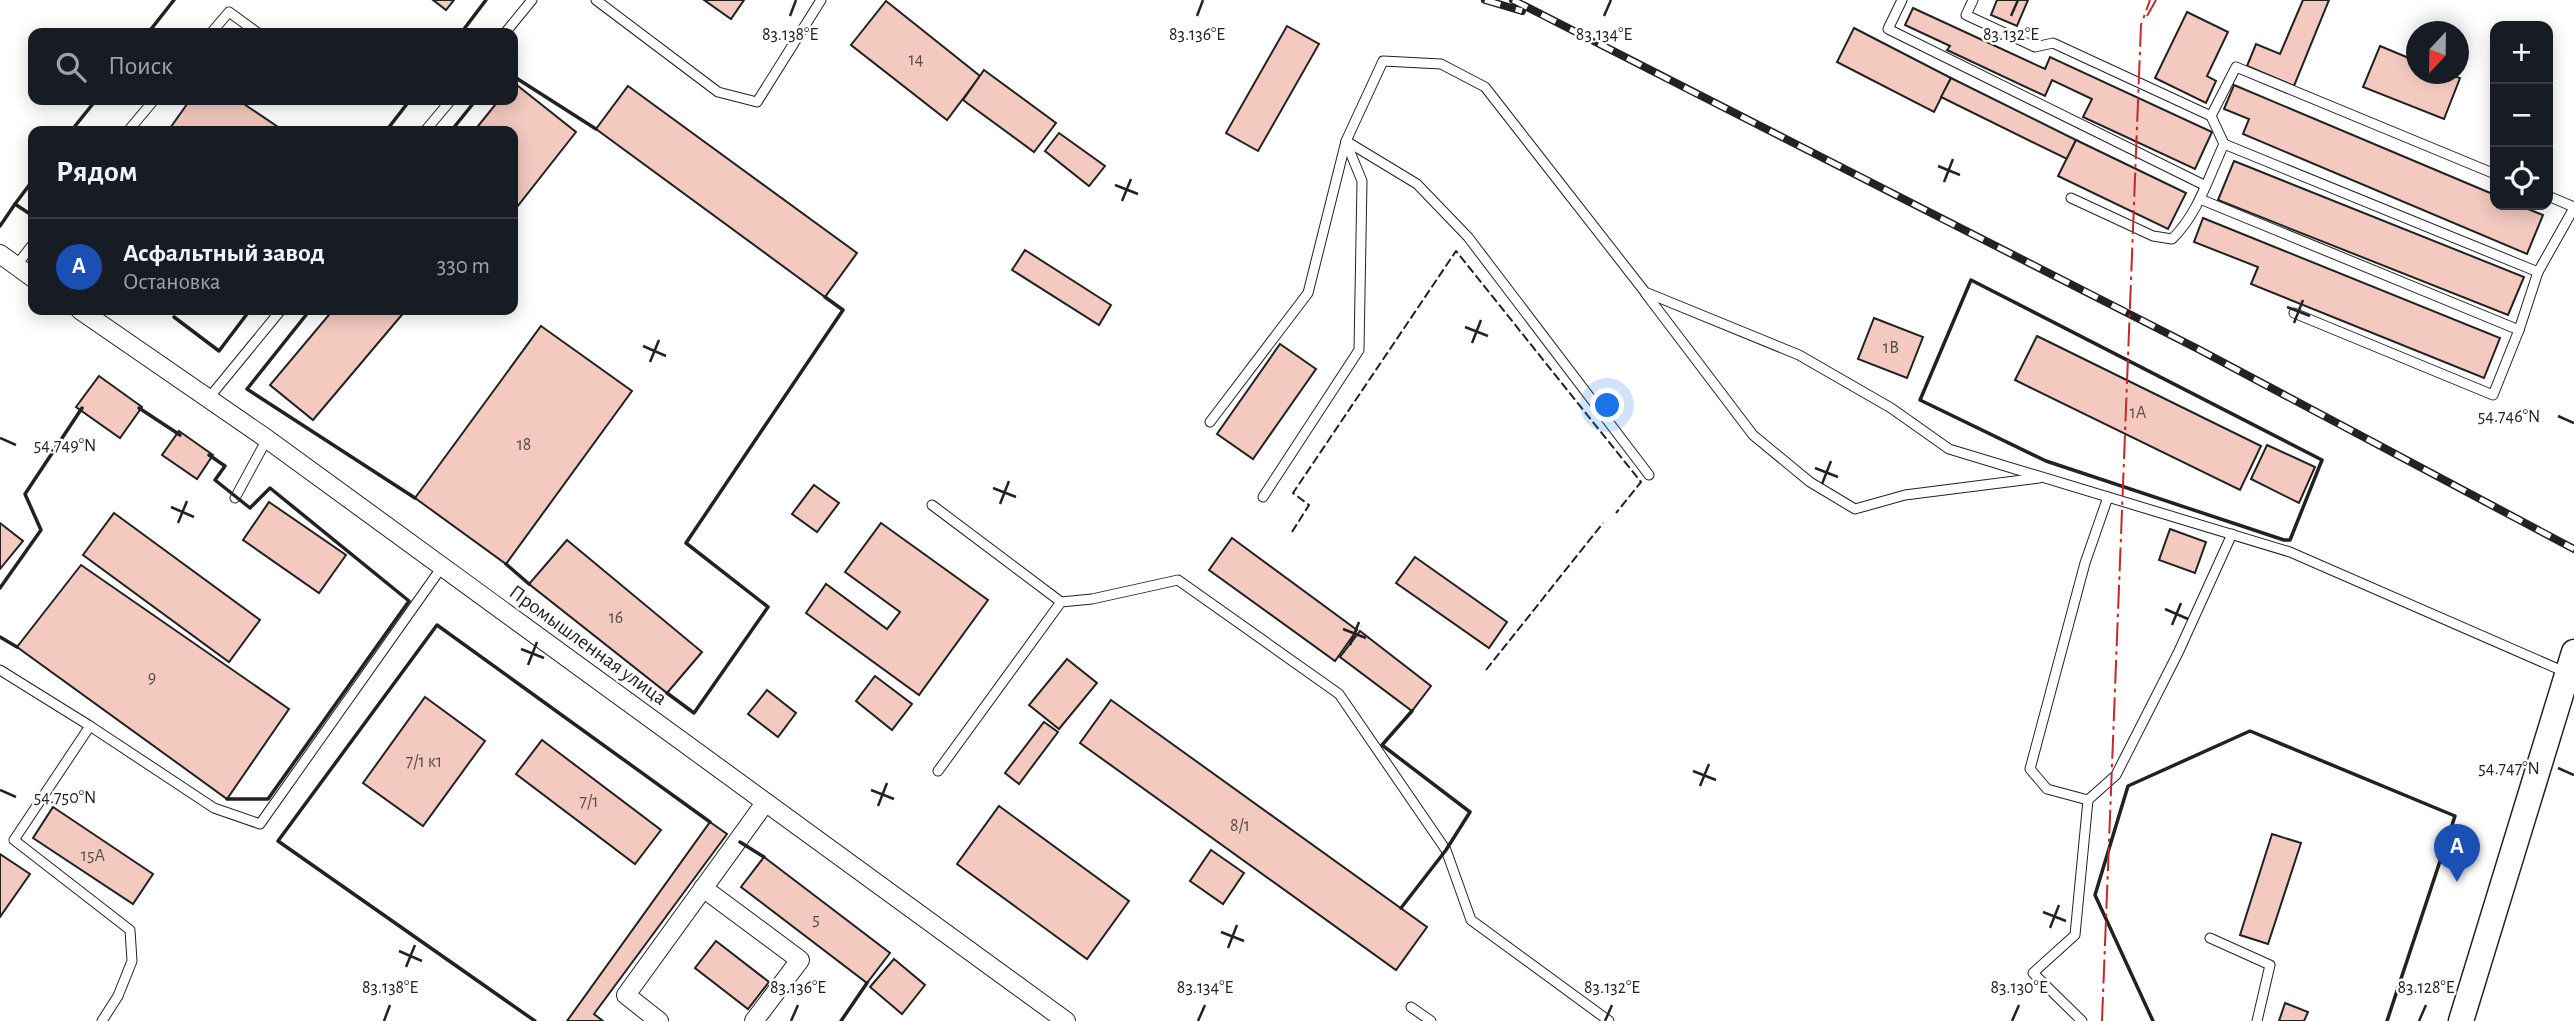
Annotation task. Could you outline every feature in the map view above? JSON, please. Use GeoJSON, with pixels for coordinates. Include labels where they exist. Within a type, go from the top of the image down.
{"type":"FeatureCollection","features":[{"type":"Feature","properties":{"kind":"street"},"geometry":{"type":"LineString","coordinates":[[0,254],[28,274]]}},
{"type":"Feature","properties":{"kind":"street","name":"Промышленная улица"},"geometry":{"type":"LineString","coordinates":[[87,315],[267,439],[1066,1021]]}},
{"type":"Feature","properties":{"kind":"street"},"geometry":{"type":"LineString","coordinates":[[2461,1021],[2571,663]]}},
{"type":"Feature","properties":{"kind":"street"},"geometry":{"type":"LineString","coordinates":[[659,1021],[626,995],[765,803]]}},
{"type":"Feature","properties":{"kind":"street"},"geometry":{"type":"LineString","coordinates":[[703,888],[800,960],[754,1021]]}},
{"type":"Feature","properties":{"kind":"lane"},"geometry":{"type":"LineString","coordinates":[[509,28],[532,0]]}},
{"type":"Feature","properties":{"kind":"lane"},"geometry":{"type":"LineString","coordinates":[[596,0],[718,92],[757,102],[821,0]]}},
{"type":"Feature","properties":{"kind":"lane"},"geometry":{"type":"LineString","coordinates":[[1902,0],[1888,29],[2204,186]]}},
{"type":"Feature","properties":{"kind":"lane"},"geometry":{"type":"LineString","coordinates":[[1973,0],[1966,15],[2035,47],[2053,43],[2211,116],[2224,145],[2538,272]]}},
{"type":"Feature","properties":{"kind":"lane"},"geometry":{"type":"LineString","coordinates":[[215,28],[229,12],[251,28]]}},
{"type":"Feature","properties":{"kind":"lane"},"geometry":{"type":"LineString","coordinates":[[1210,422],[1308,293],[1346,141],[1383,61],[1441,65],[1485,87],[1753,435],[1810,482],[1855,509],[1905,495],[2045,478]]}},
{"type":"Feature","properties":{"kind":"lane"},"geometry":{"type":"LineString","coordinates":[[2211,116],[2236,67],[2490,172]]}},
{"type":"Feature","properties":{"kind":"lane"},"geometry":{"type":"LineString","coordinates":[[132,126],[151,105]]}},
{"type":"Feature","properties":{"kind":"lane"},"geometry":{"type":"LineString","coordinates":[[429,126],[447,105]]}},
{"type":"Feature","properties":{"kind":"lane"},"geometry":{"type":"LineString","coordinates":[[1346,141],[1417,184],[1468,237],[1648,475]]}},
{"type":"Feature","properties":{"kind":"lane"},"geometry":{"type":"LineString","coordinates":[[1262,497],[1359,350],[1362,181],[1346,141]]}},
{"type":"Feature","properties":{"kind":"lane"},"geometry":{"type":"LineString","coordinates":[[2071,198],[2153,236],[2172,239],[2182,230],[2200,199],[2224,145]]}},
{"type":"Feature","properties":{"kind":"lane"},"geometry":{"type":"LineString","coordinates":[[2294,313],[2493,395],[2538,272],[2574,207],[2553,198]]}},
{"type":"Feature","properties":{"kind":"lane"},"geometry":{"type":"LineString","coordinates":[[2200,199],[2519,330]]}},
{"type":"Feature","properties":{"kind":"lane"},"geometry":{"type":"LineString","coordinates":[[16,266],[28,250]]}},
{"type":"Feature","properties":{"kind":"lane"},"geometry":{"type":"LineString","coordinates":[[1645,292],[1799,355],[1891,408],[1950,449],[2290,552],[2571,663]]}},
{"type":"Feature","properties":{"kind":"lane"},"geometry":{"type":"LineString","coordinates":[[208,399],[277,315]]}},
{"type":"Feature","properties":{"kind":"lane"},"geometry":{"type":"LineString","coordinates":[[234,498],[267,439]]}},
{"type":"Feature","properties":{"kind":"lane"},"geometry":{"type":"LineString","coordinates":[[2088,800],[2048,789],[2030,769],[2085,563],[2108,496]]}},
{"type":"Feature","properties":{"kind":"lane"},"geometry":{"type":"LineString","coordinates":[[932,506],[1061,603],[1178,580],[1339,694],[1446,850],[1471,920],[1609,1021]]}},
{"type":"Feature","properties":{"kind":"lane"},"geometry":{"type":"LineString","coordinates":[[2082,1021],[2033,973],[2075,935],[2088,800],[2116,775],[2178,653],[2232,534]]}},
{"type":"Feature","properties":{"kind":"lane"},"geometry":{"type":"LineString","coordinates":[[2290,540],[2290,552]]}},
{"type":"Feature","properties":{"kind":"lane"},"geometry":{"type":"LineString","coordinates":[[0,670],[214,808],[260,824],[442,567]]}},
{"type":"Feature","properties":{"kind":"lane"},"geometry":{"type":"LineString","coordinates":[[938,771],[1061,603]]}},
{"type":"Feature","properties":{"kind":"lane"},"geometry":{"type":"LineString","coordinates":[[90,726],[14,840],[130,930],[132,961],[118,996],[102,1021]]}},
{"type":"Feature","properties":{"kind":"lane"},"geometry":{"type":"LineString","coordinates":[[2210,938],[2270,965],[2257,1021]]}},
{"type":"Feature","properties":{"kind":"lane"},"geometry":{"type":"LineString","coordinates":[[1411,1007],[1431,1021]]}},
{"type":"Feature","properties":{"kind":"building"},"geometry":{"type":"Polygon","coordinates":[[[433,0],[454,0],[446,10],[433,0]]]}},
{"type":"Feature","properties":{"kind":"building"},"geometry":{"type":"Polygon","coordinates":[[[704,0],[744,0],[731,19],[704,0]]]}},
{"type":"Feature","properties":{"kind":"building"},"geometry":{"type":"Polygon","coordinates":[[[1997,0],[2028,0],[2017,26],[1991,15],[1997,0]]]}},
{"type":"Feature","properties":{"kind":"building"},"geometry":{"type":"Polygon","coordinates":[[[2303,0],[2329,0],[2294,86],[2247,66],[2256,44],[2280,54],[2303,0]]]}},
{"type":"Feature","properties":{"kind":"building"},"geometry":{"type":"Polygon","coordinates":[[[886,1],[980,76],[947,120],[851,45],[886,1]]]}},
{"type":"Feature","properties":{"kind":"building"},"geometry":{"type":"Polygon","coordinates":[[[1913,8],[2045,69],[2050,57],[2212,132],[2195,169],[2083,117],[2092,99],[2052,80],[2045,96],[1947,50],[1950,46],[1905,25],[1913,8]]]}},
{"type":"Feature","properties":{"kind":"building"},"geometry":{"type":"Polygon","coordinates":[[[2187,12],[2228,32],[2207,76],[2216,81],[2206,103],[2155,78],[2187,12]]]}},
{"type":"Feature","properties":{"kind":"building"},"geometry":{"type":"Polygon","coordinates":[[[1287,26],[1319,44],[1258,151],[1226,133],[1287,26]]]}},
{"type":"Feature","properties":{"kind":"building"},"geometry":{"type":"Polygon","coordinates":[[[1854,28],[1951,78],[1934,112],[1837,62],[1854,28]]]}},
{"type":"Feature","properties":{"kind":"building"},"geometry":{"type":"Polygon","coordinates":[[[2380,46],[2406,57],[2406,84],[2458,84],[2444,119],[2363,87],[2380,46]]]}},
{"type":"Feature","properties":{"kind":"building"},"geometry":{"type":"Polygon","coordinates":[[[984,70],[1056,123],[1034,152],[963,100],[984,70]]]}},
{"type":"Feature","properties":{"kind":"building"},"geometry":{"type":"Polygon","coordinates":[[[1951,78],[2076,140],[2067,159],[1941,97],[1951,78]]]}},
{"type":"Feature","properties":{"kind":"building"},"geometry":{"type":"Polygon","coordinates":[[[2234,85],[2490,193],[2490,210],[2530,210],[2543,215],[2527,254],[2243,134],[2249,119],[2224,109],[2234,85]]]}},
{"type":"Feature","properties":{"kind":"building"},"geometry":{"type":"Polygon","coordinates":[[[518,86],[576,132],[518,206],[518,126],[478,126],[495,105],[518,105],[518,86]]]}},
{"type":"Feature","properties":{"kind":"building"},"geometry":{"type":"Polygon","coordinates":[[[628,86],[857,253],[825,297],[596,129],[628,86]]]}},
{"type":"Feature","properties":{"kind":"building"},"geometry":{"type":"Polygon","coordinates":[[[186,105],[245,105],[277,126],[172,126],[186,105]]]}},
{"type":"Feature","properties":{"kind":"building"},"geometry":{"type":"Polygon","coordinates":[[[1059,133],[1105,166],[1089,186],[1045,151],[1059,133]]]}},
{"type":"Feature","properties":{"kind":"building"},"geometry":{"type":"Polygon","coordinates":[[[2076,140],[2186,193],[2168,229],[2058,176],[2076,140]]]}},
{"type":"Feature","properties":{"kind":"building"},"geometry":{"type":"Polygon","coordinates":[[[2234,161],[2524,277],[2508,315],[2218,200],[2234,161]]]}},
{"type":"Feature","properties":{"kind":"building"},"geometry":{"type":"Polygon","coordinates":[[[2203,218],[2500,338],[2484,378],[2251,284],[2258,267],[2194,242],[2203,218]]]}},
{"type":"Feature","properties":{"kind":"building"},"geometry":{"type":"Polygon","coordinates":[[[1025,250],[1111,305],[1099,325],[1012,270],[1025,250]]]}},
{"type":"Feature","properties":{"kind":"building"},"geometry":{"type":"Polygon","coordinates":[[[329,315],[402,315],[313,420],[270,385],[329,315]]]}},
{"type":"Feature","properties":{"kind":"building"},"geometry":{"type":"Polygon","coordinates":[[[1874,318],[1923,337],[1907,378],[1858,359],[1874,318]]]}},
{"type":"Feature","properties":{"kind":"building"},"geometry":{"type":"Polygon","coordinates":[[[541,326],[632,391],[506,564],[415,498],[541,326]]]}},
{"type":"Feature","properties":{"kind":"building"},"geometry":{"type":"Polygon","coordinates":[[[2037,336],[2261,446],[2240,490],[2015,380],[2037,336]]]}},
{"type":"Feature","properties":{"kind":"building"},"geometry":{"type":"Polygon","coordinates":[[[1280,344],[1316,369],[1253,459],[1217,434],[1280,344]]]}},
{"type":"Feature","properties":{"kind":"building"},"geometry":{"type":"Polygon","coordinates":[[[99,376],[142,407],[120,438],[76,407],[99,376]]]}},
{"type":"Feature","properties":{"kind":"building"},"geometry":{"type":"Polygon","coordinates":[[[179,431],[213,455],[197,479],[162,455],[179,431]]]}},
{"type":"Feature","properties":{"kind":"building"},"geometry":{"type":"Polygon","coordinates":[[[2267,445],[2315,467],[2299,503],[2251,479],[2267,445]]]}},
{"type":"Feature","properties":{"kind":"building"},"geometry":{"type":"Polygon","coordinates":[[[814,485],[839,503],[817,532],[792,514],[814,485]]]}},
{"type":"Feature","properties":{"kind":"building"},"geometry":{"type":"Polygon","coordinates":[[[269,502],[346,555],[319,593],[243,540],[269,502]]]}},
{"type":"Feature","properties":{"kind":"building"},"geometry":{"type":"Polygon","coordinates":[[[114,513],[260,620],[229,662],[83,555],[114,513]]]}},
{"type":"Feature","properties":{"kind":"building"},"geometry":{"type":"Polygon","coordinates":[[[0,523],[23,541],[0,569],[0,523]]]}},
{"type":"Feature","properties":{"kind":"building"},"geometry":{"type":"Polygon","coordinates":[[[881,523],[988,600],[919,695],[806,613],[826,584],[887,629],[900,612],[845,572],[881,523]]]}},
{"type":"Feature","properties":{"kind":"building"},"geometry":{"type":"Polygon","coordinates":[[[2170,529],[2206,542],[2195,573],[2159,560],[2170,529]]]}},
{"type":"Feature","properties":{"kind":"building"},"geometry":{"type":"Polygon","coordinates":[[[1232,538],[1357,630],[1335,661],[1209,570],[1232,538]]]}},
{"type":"Feature","properties":{"kind":"building"},"geometry":{"type":"Polygon","coordinates":[[[567,540],[702,652],[667,693],[529,584],[567,540]]]}},
{"type":"Feature","properties":{"kind":"building"},"geometry":{"type":"Polygon","coordinates":[[[1415,557],[1507,622],[1489,648],[1396,583],[1415,557]]]}},
{"type":"Feature","properties":{"kind":"building"},"geometry":{"type":"Polygon","coordinates":[[[81,565],[289,709],[227,799],[17,647],[81,565]]]}},
{"type":"Feature","properties":{"kind":"building"},"geometry":{"type":"Polygon","coordinates":[[[1360,631],[1431,686],[1412,711],[1340,657],[1360,631]]]}},
{"type":"Feature","properties":{"kind":"building"},"geometry":{"type":"Polygon","coordinates":[[[1067,659],[1097,683],[1059,729],[1029,705],[1067,659]]]}},
{"type":"Feature","properties":{"kind":"building"},"geometry":{"type":"Polygon","coordinates":[[[875,676],[912,704],[892,730],[856,701],[875,676]]]}},
{"type":"Feature","properties":{"kind":"building"},"geometry":{"type":"Polygon","coordinates":[[[767,690],[796,713],[778,737],[748,714],[767,690]]]}},
{"type":"Feature","properties":{"kind":"building"},"geometry":{"type":"Polygon","coordinates":[[[425,697],[485,741],[423,826],[363,783],[425,697]]]}},
{"type":"Feature","properties":{"kind":"building"},"geometry":{"type":"Polygon","coordinates":[[[1111,700],[1427,927],[1396,970],[1080,743],[1111,700]]]}},
{"type":"Feature","properties":{"kind":"building"},"geometry":{"type":"Polygon","coordinates":[[[1044,722],[1058,732],[1019,784],[1005,773],[1044,722]]]}},
{"type":"Feature","properties":{"kind":"building"},"geometry":{"type":"Polygon","coordinates":[[[542,740],[661,830],[635,864],[516,774],[542,740]]]}},
{"type":"Feature","properties":{"kind":"building"},"geometry":{"type":"Polygon","coordinates":[[[999,806],[1129,901],[1087,959],[957,864],[999,806]]]}},
{"type":"Feature","properties":{"kind":"building"},"geometry":{"type":"Polygon","coordinates":[[[53,807],[153,874],[133,904],[33,838],[53,807]]]}},
{"type":"Feature","properties":{"kind":"building"},"geometry":{"type":"Polygon","coordinates":[[[710,822],[727,834],[594,1014],[603,1021],[567,1021],[710,822]]]}},
{"type":"Feature","properties":{"kind":"building"},"geometry":{"type":"Polygon","coordinates":[[[2272,834],[2301,843],[2268,944],[2240,935],[2272,834]]]}},
{"type":"Feature","properties":{"kind":"building"},"geometry":{"type":"Polygon","coordinates":[[[1211,850],[1244,873],[1223,904],[1190,881],[1211,850]]]}},
{"type":"Feature","properties":{"kind":"building"},"geometry":{"type":"Polygon","coordinates":[[[0,854],[30,874],[0,917],[0,854]]]}},
{"type":"Feature","properties":{"kind":"building"},"geometry":{"type":"Polygon","coordinates":[[[764,857],[890,953],[867,983],[741,887],[764,857]]]}},
{"type":"Feature","properties":{"kind":"building"},"geometry":{"type":"Polygon","coordinates":[[[716,941],[769,982],[748,1009],[695,968],[716,941]]]}},
{"type":"Feature","properties":{"kind":"building"},"geometry":{"type":"Polygon","coordinates":[[[894,959],[925,985],[902,1014],[870,987],[894,959]]]}},
{"type":"Feature","properties":{"kind":"building"},"geometry":{"type":"Polygon","coordinates":[[[2285,1003],[2308,1012],[2304,1021],[2279,1021],[2285,1003]]]}},
{"type":"Feature","properties":{"kind":"railway"},"geometry":{"type":"LineString","coordinates":[[1485,0],[1522,11]]}},
{"type":"Feature","properties":{"kind":"railway"},"geometry":{"type":"LineString","coordinates":[[1513,0],[2198,349],[2574,549]]}},
{"type":"Feature","properties":{"kind":"fence"},"geometry":{"type":"LineString","coordinates":[[1292,532],[1309,505],[1293,493],[1456,251],[1641,482],[1616,513]]}},
{"type":"Feature","properties":{"kind":"fence"},"geometry":{"type":"LineString","coordinates":[[1486,670],[1603,523]]}},
{"type":"Feature","properties":{"kind":"wall"},"geometry":{"type":"LineString","coordinates":[[152,28],[174,0]]}},
{"type":"Feature","properties":{"kind":"wall"},"geometry":{"type":"LineString","coordinates":[[465,28],[486,0]]}},
{"type":"Feature","properties":{"kind":"wall"},"geometry":{"type":"LineString","coordinates":[[518,79],[596,129]]}},
{"type":"Feature","properties":{"kind":"wall"},"geometry":{"type":"LineString","coordinates":[[75,126],[92,105]]}},
{"type":"Feature","properties":{"kind":"wall"},"geometry":{"type":"LineString","coordinates":[[390,126],[406,105]]}},
{"type":"Feature","properties":{"kind":"wall"},"geometry":{"type":"LineString","coordinates":[[455,126],[472,105]]}},
{"type":"Feature","properties":{"kind":"wall"},"geometry":{"type":"LineString","coordinates":[[28,187],[15,204],[28,213]]}},
{"type":"Feature","properties":{"kind":"wall"},"geometry":{"type":"LineString","coordinates":[[0,226],[15,204]]}},
{"type":"Feature","properties":{"kind":"wall"},"geometry":{"type":"LineString","coordinates":[[1971,280],[2322,460],[2290,540],[2046,461],[1920,400],[1971,280]]}},
{"type":"Feature","properties":{"kind":"wall"},"geometry":{"type":"LineString","coordinates":[[667,693],[694,713],[768,607],[686,543],[843,310],[825,297]]}},
{"type":"Feature","properties":{"kind":"wall"},"geometry":{"type":"LineString","coordinates":[[174,317],[219,351],[246,315]]}},
{"type":"Feature","properties":{"kind":"wall"},"geometry":{"type":"LineString","coordinates":[[306,315],[247,389],[415,498]]}},
{"type":"Feature","properties":{"kind":"wall"},"geometry":{"type":"LineString","coordinates":[[0,588],[41,530],[25,494],[82,408]]}},
{"type":"Feature","properties":{"kind":"wall"},"geometry":{"type":"LineString","coordinates":[[139,408],[180,435]]}},
{"type":"Feature","properties":{"kind":"wall"},"geometry":{"type":"LineString","coordinates":[[209,455],[225,466],[215,480],[250,508],[270,488],[409,601],[268,799],[227,799]]}},
{"type":"Feature","properties":{"kind":"wall"},"geometry":{"type":"LineString","coordinates":[[506,564],[529,584]]}},
{"type":"Feature","properties":{"kind":"wall"},"geometry":{"type":"LineString","coordinates":[[535,1021],[278,841],[437,625],[710,822]]}},
{"type":"Feature","properties":{"kind":"wall"},"geometry":{"type":"LineString","coordinates":[[0,637],[17,647]]}},
{"type":"Feature","properties":{"kind":"wall"},"geometry":{"type":"LineString","coordinates":[[1401,908],[1446,850],[1470,812],[1382,745],[1412,711]]}},
{"type":"Feature","properties":{"kind":"wall"},"geometry":{"type":"LineString","coordinates":[[2153,1021],[2095,895],[2128,786],[2250,731],[2455,816],[2387,1021]]}},
{"type":"Feature","properties":{"kind":"wall"},"geometry":{"type":"LineString","coordinates":[[740,842],[764,857]]}},
{"type":"Feature","properties":{"kind":"wall"},"geometry":{"type":"LineString","coordinates":[[841,1021],[867,983]]}},
{"type":"Feature","properties":{"kind":"power"},"geometry":{"type":"LineString","coordinates":[[2102,1021],[2141,25],[2150,0]]}},
{"type":"Feature","properties":{"kind":"power"},"geometry":{"type":"LineString","coordinates":[[2147,16],[2156,0]]}},
{"type":"Feature","properties":{"kind":"place","name":"Асфальтный завод"},"geometry":{"type":"Point","coordinates":[2457,882]}}]}
